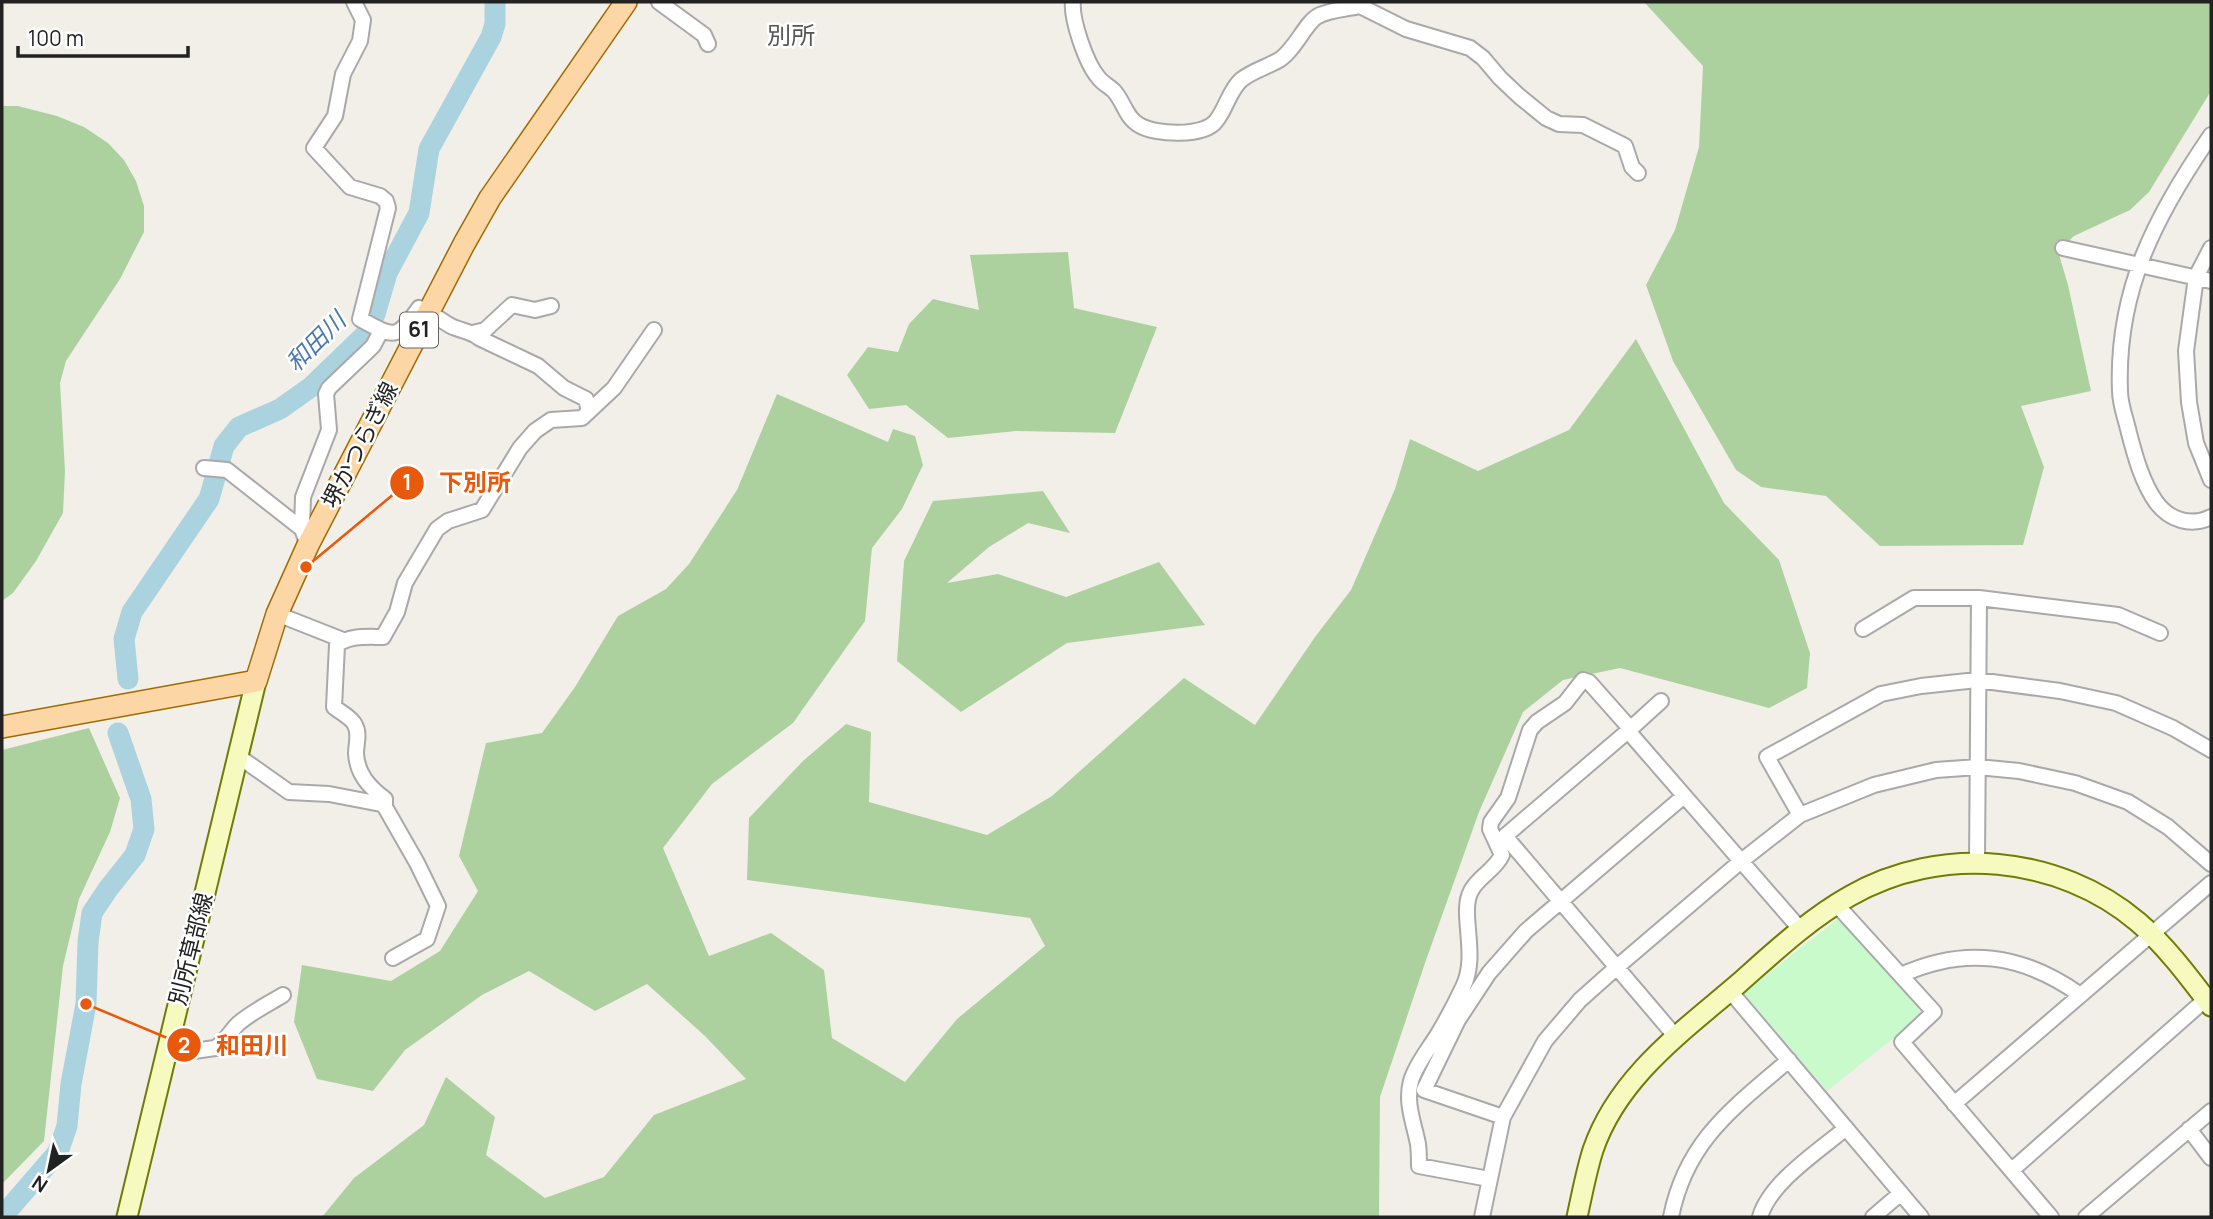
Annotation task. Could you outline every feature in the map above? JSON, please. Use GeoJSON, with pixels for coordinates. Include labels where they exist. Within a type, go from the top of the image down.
{"type":"FeatureCollection","features":[{"type":"Feature","properties":{"kind":"main road","name":"堺かつらぎ線"},"geometry":{"type":"LineString","coordinates":[[256,681],[305,537],[490,198],[626,2]]}},
{"type":"Feature","properties":{"kind":"main road"},"geometry":{"type":"LineString","coordinates":[[2,727],[256,681]]}},
{"type":"Feature","properties":{"kind":"street"},"geometry":{"type":"LineString","coordinates":[[354,2],[363,20],[360,41],[343,74],[335,116],[314,148],[350,187],[380,196],[386,201],[388,208],[360,319],[382,331],[397,332],[403,330],[419,308],[429,311],[452,326],[473,333],[538,366],[564,388],[586,398],[589,411]]}},
{"type":"Feature","properties":{"kind":"street"},"geometry":{"type":"LineString","coordinates":[[659,2],[705,35],[708,44]]}},
{"type":"Feature","properties":{"kind":"street"},"geometry":{"type":"LineString","coordinates":[[1073,2],[1072,13],[1090,63],[1098,77],[1115,92],[1129,116],[1138,125],[1151,130],[1169,133],[1211,126],[1241,80],[1286,54],[1316,16],[1360,6],[1406,29],[1470,48],[1519,96],[1546,118],[1559,124],[1583,125],[1625,146],[1632,167],[1638,173]]}},
{"type":"Feature","properties":{"kind":"street"},"geometry":{"type":"LineString","coordinates":[[2211,135],[2160,216],[2138,265],[2127,303],[2120,393],[2131,440],[2147,488],[2163,512],[2186,522],[2200,522],[2211,517]]}},
{"type":"Feature","properties":{"kind":"street"},"geometry":{"type":"LineString","coordinates":[[2063,248],[2211,281]]}},
{"type":"Feature","properties":{"kind":"street"},"geometry":{"type":"LineString","coordinates":[[2211,248],[2196,277],[2186,351],[2189,402],[2196,443],[2211,480]]}},
{"type":"Feature","properties":{"kind":"street"},"geometry":{"type":"LineString","coordinates":[[473,333],[485,330],[512,304],[535,310],[551,306]]}},
{"type":"Feature","properties":{"kind":"street"},"geometry":{"type":"LineString","coordinates":[[385,807],[385,799],[370,787],[362,776],[356,753],[358,737],[355,724],[334,707],[337,645],[343,640],[357,637],[383,637],[397,612],[405,583],[437,529],[448,521],[482,510],[520,448],[543,424],[551,420],[582,418],[614,388],[654,330]]}},
{"type":"Feature","properties":{"kind":"street"},"geometry":{"type":"LineString","coordinates":[[305,537],[303,497],[329,430],[326,394],[373,346],[382,331]]}},
{"type":"Feature","properties":{"kind":"street"},"geometry":{"type":"LineString","coordinates":[[204,468],[227,470],[305,537]]}},
{"type":"Feature","properties":{"kind":"street"},"geometry":{"type":"LineString","coordinates":[[1863,629],[1913,598],[1979,598],[2118,615],[2160,633]]}},
{"type":"Feature","properties":{"kind":"street"},"geometry":{"type":"LineString","coordinates":[[1977,861],[1979,598]]}},
{"type":"Feature","properties":{"kind":"street"},"geometry":{"type":"LineString","coordinates":[[277,614],[343,640]]}},
{"type":"Feature","properties":{"kind":"street"},"geometry":{"type":"LineString","coordinates":[[1489,1179],[1419,1166],[1409,1097],[1411,1081],[1464,985],[1469,970],[1471,946],[1467,905],[1471,890],[1498,864],[1502,855],[1490,829],[1491,822],[1508,798],[1514,784],[1530,730],[1537,722],[1566,703],[1583,680],[1589,682],[1628,726],[1628,731],[1801,930]]}},
{"type":"Feature","properties":{"kind":"street"},"geometry":{"type":"LineString","coordinates":[[1800,815],[1767,757],[1881,694],[1921,686],[1977,680],[2060,691],[2116,703],[2173,728],[2211,750]]}},
{"type":"Feature","properties":{"kind":"street","name":"別所草部線"},"geometry":{"type":"LineString","coordinates":[[127,1217],[256,681]]}},
{"type":"Feature","properties":{"kind":"street"},"geometry":{"type":"LineString","coordinates":[[1661,701],[1505,836],[1676,1037]]}},
{"type":"Feature","properties":{"kind":"street"},"geometry":{"type":"LineString","coordinates":[[238,756],[289,792],[329,794],[385,807],[438,906],[427,939],[393,958]]}},
{"type":"Feature","properties":{"kind":"street"},"geometry":{"type":"LineString","coordinates":[[1482,1217],[1503,1117],[1545,1041],[1580,1000],[1616,967],[1800,815],[1874,785],[1936,770],[1978,767],[2019,771],[2075,783],[2127,802],[2168,827],[2211,864]]}},
{"type":"Feature","properties":{"kind":"street"},"geometry":{"type":"LineString","coordinates":[[1503,1117],[1424,1090],[1458,1020],[1489,972],[1526,931],[1684,796]]}},
{"type":"Feature","properties":{"kind":"street"},"geometry":{"type":"LineString","coordinates":[[1577,1217],[1593,1150],[1611,1112],[1653,1057],[1801,930],[1836,904],[1871,885],[1901,874],[1977,861],[2031,869],[2074,882],[2112,903],[2152,935],[2208,1003],[2011,1170]]}},
{"type":"Feature","properties":{"kind":"street"},"geometry":{"type":"LineString","coordinates":[[1954,1104],[2211,883]]}},
{"type":"Feature","properties":{"kind":"street"},"geometry":{"type":"LineString","coordinates":[[1836,904],[1934,1012],[1902,1042],[2051,1217]]}},
{"type":"Feature","properties":{"kind":"street"},"geometry":{"type":"LineString","coordinates":[[1901,975],[1928,963],[1963,957],[1997,959],[2032,967],[2079,994]]}},
{"type":"Feature","properties":{"kind":"street"},"geometry":{"type":"LineString","coordinates":[[1730,991],[1921,1217]]}},
{"type":"Feature","properties":{"kind":"street"},"geometry":{"type":"LineString","coordinates":[[166,1055],[215,1048],[222,1044],[235,1026],[245,1018],[283,995]]}},
{"type":"Feature","properties":{"kind":"street"},"geometry":{"type":"LineString","coordinates":[[1671,1217],[1680,1181],[1709,1132],[1789,1060]]}},
{"type":"Feature","properties":{"kind":"street"},"geometry":{"type":"LineString","coordinates":[[2086,1217],[2211,1111]]}},
{"type":"Feature","properties":{"kind":"street"},"geometry":{"type":"LineString","coordinates":[[1760,1217],[1790,1174],[1846,1128]]}},
{"type":"Feature","properties":{"kind":"street"},"geometry":{"type":"LineString","coordinates":[[2189,1129],[2211,1158]]}},
{"type":"Feature","properties":{"kind":"street"},"geometry":{"type":"LineString","coordinates":[[1873,1217],[1901,1193]]}},
{"type":"Feature","properties":{"kind":"green space"},"geometry":{"type":"Polygon","coordinates":[[[1644,2],[2211,2],[2211,91],[2149,192],[2130,210],[2074,236],[2058,251],[2091,391],[2021,406],[2044,467],[2023,545],[1880,546],[1826,496],[1761,487],[1736,470],[1673,361],[1646,285],[1675,230],[1699,147],[1703,66],[1644,2]]]}},
{"type":"Feature","properties":{"kind":"green space"},"geometry":{"type":"Polygon","coordinates":[[[2,106],[18,106],[57,116],[84,127],[108,143],[124,160],[136,181],[144,206],[144,232],[120,279],[66,361],[60,383],[65,471],[63,513],[36,561],[13,593],[2,601],[2,106]]]}},
{"type":"Feature","properties":{"kind":"green space"},"geometry":{"type":"Polygon","coordinates":[[[1068,252],[1074,308],[1157,327],[1115,433],[1016,431],[948,438],[906,405],[869,409],[847,375],[868,347],[898,352],[909,324],[933,299],[979,310],[970,255],[1068,252]]]}},
{"type":"Feature","properties":{"kind":"green space"},"geometry":{"type":"Polygon","coordinates":[[[1636,339],[1724,503],[1779,560],[1810,653],[1807,688],[1769,708],[1620,668],[1563,680],[1523,712],[1479,812],[1380,1097],[1379,1217],[322,1217],[354,1178],[424,1125],[446,1077],[495,1117],[486,1155],[545,1198],[604,1177],[654,1115],[746,1079],[705,1036],[647,984],[595,1011],[529,971],[482,995],[405,1050],[373,1091],[317,1079],[294,1022],[302,965],[391,981],[440,951],[478,891],[459,856],[486,743],[542,733],[575,687],[618,616],[666,589],[689,564],[737,490],[777,394],[888,442],[893,429],[915,436],[923,465],[902,509],[872,548],[865,621],[793,723],[712,784],[663,848],[709,956],[771,933],[824,970],[832,1038],[905,1082],[957,1019],[1045,946],[1030,918],[747,880],[749,818],[803,761],[846,724],[871,732],[869,802],[987,835],[1052,796],[1184,678],[1255,725],[1315,637],[1351,590],[1395,489],[1410,439],[1478,471],[1569,430],[1636,339]]]}},
{"type":"Feature","properties":{"kind":"green space"},"geometry":{"type":"Polygon","coordinates":[[[1043,491],[1070,533],[1028,523],[989,547],[947,583],[998,574],[1066,597],[1159,562],[1205,625],[1067,643],[961,712],[897,661],[904,561],[933,501],[1043,491]]]}},
{"type":"Feature","properties":{"kind":"green space"},"geometry":{"type":"Polygon","coordinates":[[[89,728],[120,798],[110,832],[79,899],[63,966],[44,1141],[2,1184],[2,750],[89,728]]]}},
{"type":"Feature","properties":{"kind":"green space"},"geometry":{"type":"Polygon","coordinates":[[[1841,916],[1923,1015],[1827,1091],[1744,993],[1841,916]]]}},
{"type":"Feature","properties":{"kind":"waterway","name":"和田川"},"geometry":{"type":"LineString","coordinates":[[128,679],[124,639],[132,612],[209,499],[224,446],[239,427],[280,409],[311,387],[365,335],[375,314],[387,273],[419,213],[429,149],[491,37],[495,24],[495,2]]}},
{"type":"Feature","properties":{"kind":"waterway","name":"和田川"},"geometry":{"type":"LineString","coordinates":[[2,1217],[58,1152],[67,1126],[71,1084],[86,1004],[92,913],[135,855],[144,829],[141,799],[118,733]]}},
{"type":"Feature","properties":{"kind":"place","name":"下別所"},"geometry":{"type":"Point","coordinates":[306,567]}},
{"type":"Feature","properties":{"kind":"place","name":"和田川"},"geometry":{"type":"Point","coordinates":[86,1004]}},
{"type":"Feature","properties":{"kind":"district","name":"別所"},"geometry":{"type":"Point","coordinates":[791,36]}}]}
